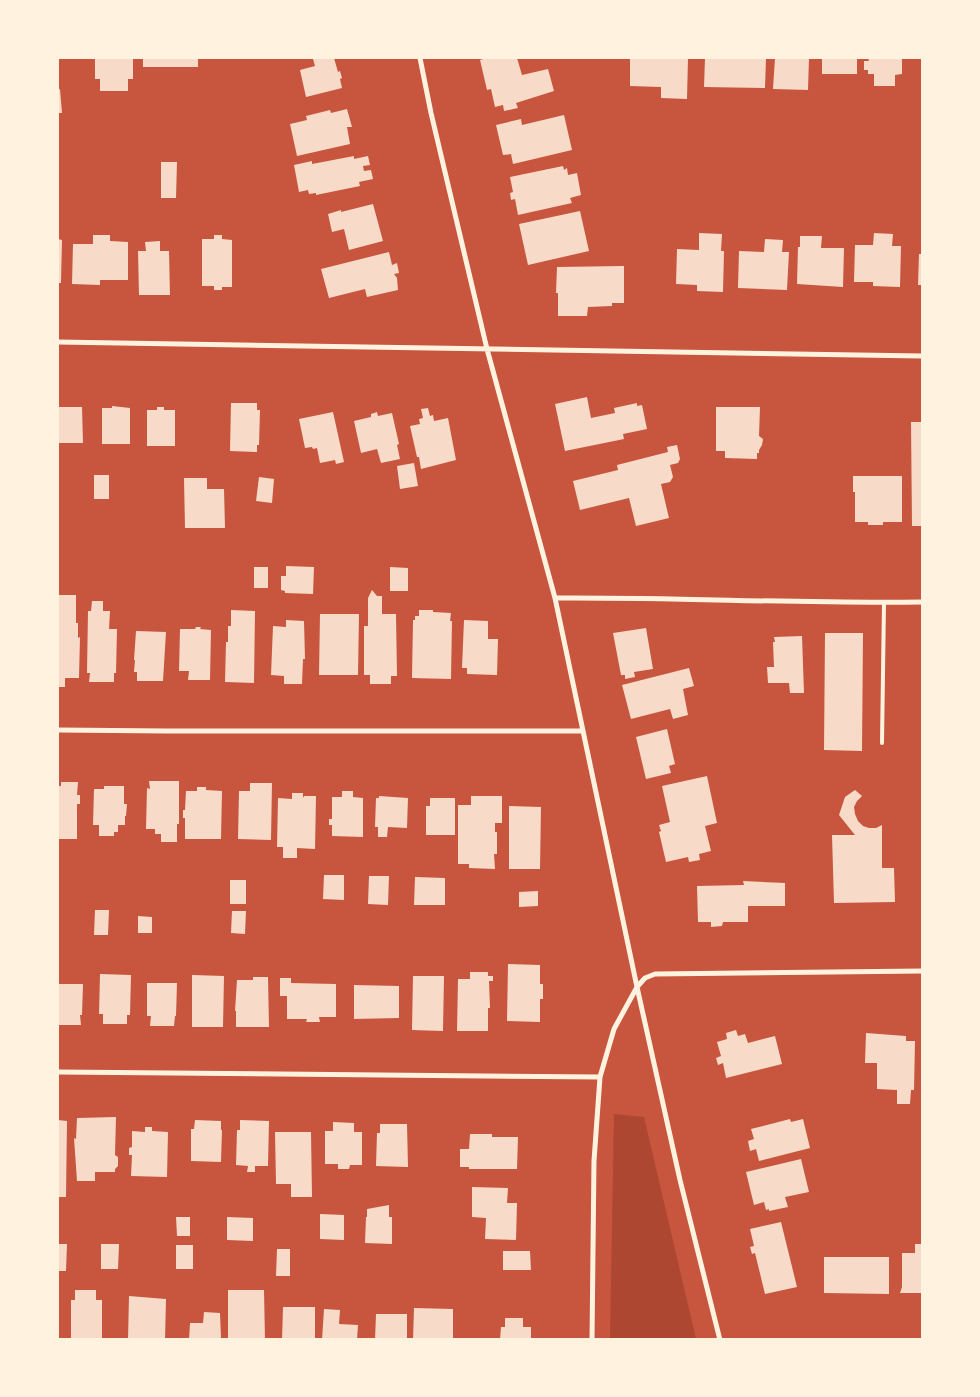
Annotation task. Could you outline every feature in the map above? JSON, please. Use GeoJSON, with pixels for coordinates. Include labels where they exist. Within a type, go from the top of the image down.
{"type":"FeatureCollection","features":[{"type":"Feature","properties":{"kind":"street"},"geometry":{"type":"LineString","coordinates":[[420,58],[431,113],[487,349],[555,598],[637,987],[680,1180],[720,1340]]}},
{"type":"Feature","properties":{"kind":"street"},"geometry":{"type":"LineString","coordinates":[[58,342],[922,356]]}},
{"type":"Feature","properties":{"kind":"street"},"geometry":{"type":"LineString","coordinates":[[555,598],[638,597],[829,603],[922,602]]}},
{"type":"Feature","properties":{"kind":"street"},"geometry":{"type":"LineString","coordinates":[[58,730],[582,731]]}},
{"type":"Feature","properties":{"kind":"street"},"geometry":{"type":"LineString","coordinates":[[592,1340],[594,1161],[600,1077],[614,1029],[637,987],[645,978],[655,974],[922,971]]}},
{"type":"Feature","properties":{"kind":"street"},"geometry":{"type":"LineString","coordinates":[[58,1072],[600,1077]]}},
{"type":"Feature","properties":{"kind":"lane"},"geometry":{"type":"LineString","coordinates":[[882,743],[884,603]]}},
{"type":"Feature","properties":{"kind":"shaded area"},"geometry":{"type":"Polygon","coordinates":[[[614,1114],[644,1117],[696,1339],[610,1339],[614,1114]]]}},
{"type":"Feature","properties":{"kind":"building"},"geometry":{"type":"Polygon","coordinates":[[[95,58],[133,58],[133,79],[128,79],[128,91],[100,91],[100,79],[95,79],[95,58]]]}},
{"type":"Feature","properties":{"kind":"building"},"geometry":{"type":"Polygon","coordinates":[[[143,58],[198,58],[198,67],[143,67],[143,58]]]}},
{"type":"Feature","properties":{"kind":"building"},"geometry":{"type":"Polygon","coordinates":[[[334,58],[342,78],[340,79],[342,88],[306,97],[300,70],[315,66],[313,59],[334,58]]]}},
{"type":"Feature","properties":{"kind":"building"},"geometry":{"type":"Polygon","coordinates":[[[483,58],[517,58],[522,75],[548,69],[554,91],[516,103],[518,108],[504,111],[503,105],[495,107],[491,89],[487,90],[480,60],[483,58]]]}},
{"type":"Feature","properties":{"kind":"building"},"geometry":{"type":"Polygon","coordinates":[[[630,58],[688,58],[687,99],[661,98],[661,87],[630,86],[630,58]]]}},
{"type":"Feature","properties":{"kind":"building"},"geometry":{"type":"Polygon","coordinates":[[[705,58],[766,58],[765,88],[704,87],[705,58]]]}},
{"type":"Feature","properties":{"kind":"building"},"geometry":{"type":"Polygon","coordinates":[[[775,58],[809,58],[808,90],[773,89],[775,58]]]}},
{"type":"Feature","properties":{"kind":"building"},"geometry":{"type":"Polygon","coordinates":[[[822,58],[857,58],[857,74],[822,74],[822,58]]]}},
{"type":"Feature","properties":{"kind":"building"},"geometry":{"type":"Polygon","coordinates":[[[868,58],[902,58],[902,74],[895,75],[895,86],[874,86],[874,74],[868,74],[868,70],[864,70],[864,61],[869,61],[868,58]]]}},
{"type":"Feature","properties":{"kind":"building"},"geometry":{"type":"Polygon","coordinates":[[[60,89],[62,113],[58,113],[58,90],[60,89]]]}},
{"type":"Feature","properties":{"kind":"building"},"geometry":{"type":"Polygon","coordinates":[[[347,109],[352,127],[347,127],[350,144],[297,156],[290,124],[307,120],[306,116],[330,110],[331,113],[347,109]]]}},
{"type":"Feature","properties":{"kind":"building"},"geometry":{"type":"Polygon","coordinates":[[[564,115],[572,150],[513,164],[511,154],[503,155],[496,125],[521,119],[522,125],[564,115]]]}},
{"type":"Feature","properties":{"kind":"building"},"geometry":{"type":"Polygon","coordinates":[[[354,156],[354,159],[368,156],[370,165],[363,166],[364,171],[371,170],[373,179],[359,182],[360,186],[316,195],[316,193],[309,194],[308,190],[299,192],[294,165],[312,161],[312,164],[354,156]]]}},
{"type":"Feature","properties":{"kind":"building"},"geometry":{"type":"Polygon","coordinates":[[[161,162],[177,162],[176,198],[161,198],[161,162]]]}},
{"type":"Feature","properties":{"kind":"building"},"geometry":{"type":"Polygon","coordinates":[[[563,166],[564,170],[567,168],[568,175],[577,173],[581,195],[570,198],[572,203],[518,215],[515,199],[511,200],[510,193],[513,192],[510,177],[563,166]]]}},
{"type":"Feature","properties":{"kind":"building"},"geometry":{"type":"Polygon","coordinates":[[[373,204],[383,241],[349,250],[344,229],[332,232],[328,214],[373,204]]]}},
{"type":"Feature","properties":{"kind":"building"},"geometry":{"type":"Polygon","coordinates":[[[580,211],[589,251],[528,265],[519,224],[580,211]]]}},
{"type":"Feature","properties":{"kind":"building"},"geometry":{"type":"Polygon","coordinates":[[[699,233],[722,234],[721,251],[724,251],[723,292],[697,291],[697,285],[676,284],[677,249],[699,250],[699,233]]]}},
{"type":"Feature","properties":{"kind":"building"},"geometry":{"type":"Polygon","coordinates":[[[874,233],[893,234],[892,246],[901,246],[900,287],[873,286],[873,282],[854,282],[855,245],[873,245],[874,233]]]}},
{"type":"Feature","properties":{"kind":"building"},"geometry":{"type":"Polygon","coordinates":[[[93,235],[110,235],[110,241],[128,242],[128,280],[100,280],[100,285],[72,284],[73,244],[93,244],[93,235]]]}},
{"type":"Feature","properties":{"kind":"building"},"geometry":{"type":"Polygon","coordinates":[[[214,235],[222,235],[222,239],[232,240],[232,287],[222,287],[222,290],[214,290],[214,286],[202,286],[202,239],[214,239],[214,235]]]}},
{"type":"Feature","properties":{"kind":"building"},"geometry":{"type":"Polygon","coordinates":[[[800,236],[822,236],[821,248],[844,248],[843,287],[797,284],[800,236]]]}},
{"type":"Feature","properties":{"kind":"building"},"geometry":{"type":"Polygon","coordinates":[[[58,239],[62,240],[61,283],[58,283],[58,239]]]}},
{"type":"Feature","properties":{"kind":"building"},"geometry":{"type":"Polygon","coordinates":[[[765,239],[783,240],[782,252],[789,252],[787,290],[738,288],[739,251],[764,252],[765,239]]]}},
{"type":"Feature","properties":{"kind":"building"},"geometry":{"type":"Polygon","coordinates":[[[160,241],[160,251],[169,251],[170,295],[139,295],[138,251],[146,251],[145,242],[160,241]]]}},
{"type":"Feature","properties":{"kind":"building"},"geometry":{"type":"Polygon","coordinates":[[[389,252],[392,265],[397,263],[399,273],[394,274],[397,278],[398,290],[367,297],[365,289],[329,298],[321,269],[389,252]]]}},
{"type":"Feature","properties":{"kind":"building"},"geometry":{"type":"Polygon","coordinates":[[[919,254],[922,254],[922,285],[918,285],[919,254]]]}},
{"type":"Feature","properties":{"kind":"building"},"geometry":{"type":"Polygon","coordinates":[[[624,266],[624,303],[612,303],[612,306],[588,307],[587,316],[558,316],[558,293],[556,293],[557,267],[624,266]]]}},
{"type":"Feature","properties":{"kind":"building"},"geometry":{"type":"Polygon","coordinates":[[[587,397],[591,418],[615,413],[614,408],[637,403],[637,406],[642,405],[647,429],[623,434],[624,439],[565,451],[555,404],[587,397]]]}},
{"type":"Feature","properties":{"kind":"building"},"geometry":{"type":"Polygon","coordinates":[[[231,403],[257,403],[257,410],[260,410],[257,452],[230,451],[231,403]]]}},
{"type":"Feature","properties":{"kind":"building"},"geometry":{"type":"Polygon","coordinates":[[[112,406],[130,408],[130,444],[102,444],[102,408],[112,408],[112,406]]]}},
{"type":"Feature","properties":{"kind":"building"},"geometry":{"type":"Polygon","coordinates":[[[58,407],[82,407],[83,443],[58,443],[58,407]]]}},
{"type":"Feature","properties":{"kind":"building"},"geometry":{"type":"Polygon","coordinates":[[[157,407],[164,407],[164,410],[175,410],[175,446],[147,446],[147,410],[157,410],[157,407]]]}},
{"type":"Feature","properties":{"kind":"building"},"geometry":{"type":"Polygon","coordinates":[[[716,407],[760,407],[759,436],[763,439],[759,453],[757,453],[757,459],[725,458],[725,451],[716,451],[716,407]]]}},
{"type":"Feature","properties":{"kind":"building"},"geometry":{"type":"Polygon","coordinates":[[[428,408],[430,416],[433,415],[434,421],[448,418],[456,460],[421,469],[410,426],[420,424],[419,419],[423,418],[421,409],[428,408]]]}},
{"type":"Feature","properties":{"kind":"building"},"geometry":{"type":"Polygon","coordinates":[[[333,412],[344,462],[336,464],[335,460],[320,463],[317,448],[305,448],[299,419],[333,412]]]}},
{"type":"Feature","properties":{"kind":"building"},"geometry":{"type":"Polygon","coordinates":[[[377,412],[378,416],[392,413],[399,444],[397,445],[400,459],[381,463],[377,449],[361,453],[354,421],[371,417],[371,414],[377,412]]]}},
{"type":"Feature","properties":{"kind":"building"},"geometry":{"type":"Polygon","coordinates":[[[911,422],[922,422],[922,526],[912,526],[911,422]]]}},
{"type":"Feature","properties":{"kind":"building"},"geometry":{"type":"Polygon","coordinates":[[[677,445],[680,459],[678,463],[670,465],[673,477],[670,482],[661,484],[669,518],[636,526],[629,498],[580,510],[573,481],[618,470],[617,465],[668,452],[667,447],[677,445]]]}},
{"type":"Feature","properties":{"kind":"building"},"geometry":{"type":"Polygon","coordinates":[[[414,463],[418,486],[400,489],[397,466],[414,463]]]}},
{"type":"Feature","properties":{"kind":"building"},"geometry":{"type":"Polygon","coordinates":[[[94,475],[109,475],[109,499],[94,499],[94,475]]]}},
{"type":"Feature","properties":{"kind":"building"},"geometry":{"type":"Polygon","coordinates":[[[853,476],[902,476],[902,522],[883,522],[883,525],[868,525],[868,522],[855,522],[853,476]]]}},
{"type":"Feature","properties":{"kind":"building"},"geometry":{"type":"Polygon","coordinates":[[[259,477],[274,479],[272,503],[256,501],[259,477]]]}},
{"type":"Feature","properties":{"kind":"building"},"geometry":{"type":"Polygon","coordinates":[[[184,478],[207,478],[207,489],[224,489],[225,528],[185,528],[184,478]]]}},
{"type":"Feature","properties":{"kind":"building"},"geometry":{"type":"Polygon","coordinates":[[[286,566],[314,567],[313,594],[285,593],[285,591],[281,590],[281,576],[286,576],[286,566]]]}},
{"type":"Feature","properties":{"kind":"building"},"geometry":{"type":"Polygon","coordinates":[[[254,567],[268,567],[268,588],[254,588],[254,567]]]}},
{"type":"Feature","properties":{"kind":"building"},"geometry":{"type":"Polygon","coordinates":[[[390,567],[408,568],[408,591],[390,591],[390,567]]]}},
{"type":"Feature","properties":{"kind":"building"},"geometry":{"type":"Polygon","coordinates":[[[372,590],[377,596],[382,596],[382,614],[396,614],[397,676],[391,676],[391,684],[370,684],[370,675],[364,675],[364,626],[368,626],[368,598],[372,590]]]}},
{"type":"Feature","properties":{"kind":"building"},"geometry":{"type":"Polygon","coordinates":[[[58,595],[76,595],[76,623],[78,623],[78,638],[80,637],[79,678],[65,678],[65,687],[58,687],[58,595]]]}},
{"type":"Feature","properties":{"kind":"building"},"geometry":{"type":"Polygon","coordinates":[[[92,601],[103,601],[103,611],[110,611],[109,629],[117,629],[114,682],[89,682],[90,673],[87,673],[88,611],[91,611],[92,601]]]}},
{"type":"Feature","properties":{"kind":"building"},"geometry":{"type":"Polygon","coordinates":[[[231,610],[255,611],[254,683],[225,682],[226,642],[228,642],[228,626],[231,626],[231,610]]]}},
{"type":"Feature","properties":{"kind":"building"},"geometry":{"type":"Polygon","coordinates":[[[419,610],[451,613],[451,679],[412,678],[413,620],[415,620],[415,616],[419,616],[419,610]]]}},
{"type":"Feature","properties":{"kind":"building"},"geometry":{"type":"Polygon","coordinates":[[[320,614],[359,614],[358,675],[319,675],[320,614]]]}},
{"type":"Feature","properties":{"kind":"building"},"geometry":{"type":"Polygon","coordinates":[[[286,620],[304,621],[305,659],[303,659],[302,684],[284,684],[284,676],[271,675],[273,626],[286,627],[286,620]]]}},
{"type":"Feature","properties":{"kind":"building"},"geometry":{"type":"Polygon","coordinates":[[[464,620],[488,621],[488,639],[498,639],[497,675],[467,674],[467,668],[462,668],[464,620]]]}},
{"type":"Feature","properties":{"kind":"building"},"geometry":{"type":"Polygon","coordinates":[[[196,627],[211,630],[210,680],[188,680],[189,671],[179,671],[180,629],[195,629],[196,627]]]}},
{"type":"Feature","properties":{"kind":"building"},"geometry":{"type":"Polygon","coordinates":[[[646,628],[653,669],[634,672],[635,677],[625,679],[625,675],[621,675],[613,633],[646,628]]]}},
{"type":"Feature","properties":{"kind":"building"},"geometry":{"type":"Polygon","coordinates":[[[136,631],[166,632],[163,681],[137,681],[137,672],[134,672],[136,631]]]}},
{"type":"Feature","properties":{"kind":"building"},"geometry":{"type":"Polygon","coordinates":[[[825,633],[863,633],[862,751],[824,750],[825,633]]]}},
{"type":"Feature","properties":{"kind":"building"},"geometry":{"type":"Polygon","coordinates":[[[802,636],[804,693],[790,693],[789,683],[768,683],[767,667],[774,667],[774,637],[802,636]]]}},
{"type":"Feature","properties":{"kind":"building"},"geometry":{"type":"Polygon","coordinates":[[[689,668],[694,686],[683,689],[688,715],[673,719],[670,709],[631,719],[622,685],[689,668]]]}},
{"type":"Feature","properties":{"kind":"building"},"geometry":{"type":"Polygon","coordinates":[[[667,729],[675,764],[669,766],[671,773],[646,779],[636,737],[667,729]]]}},
{"type":"Feature","properties":{"kind":"building"},"geometry":{"type":"Polygon","coordinates":[[[707,776],[717,823],[705,826],[711,851],[699,854],[700,860],[689,862],[688,857],[666,862],[659,825],[670,822],[662,786],[707,776]]]}},
{"type":"Feature","properties":{"kind":"building"},"geometry":{"type":"Polygon","coordinates":[[[149,781],[179,781],[177,842],[161,842],[161,834],[155,834],[155,829],[146,829],[147,788],[150,789],[149,781]]]}},
{"type":"Feature","properties":{"kind":"building"},"geometry":{"type":"Polygon","coordinates":[[[61,782],[78,782],[77,795],[80,795],[80,804],[77,804],[77,839],[58,839],[58,786],[61,786],[61,782]]]}},
{"type":"Feature","properties":{"kind":"building"},"geometry":{"type":"Polygon","coordinates":[[[250,783],[272,783],[271,840],[238,839],[239,791],[250,791],[250,783]]]}},
{"type":"Feature","properties":{"kind":"building"},"geometry":{"type":"Polygon","coordinates":[[[104,786],[124,786],[124,804],[127,804],[125,825],[118,825],[118,832],[114,832],[114,836],[99,836],[99,825],[93,825],[94,789],[104,789],[104,786]]]}},
{"type":"Feature","properties":{"kind":"building"},"geometry":{"type":"Polygon","coordinates":[[[197,787],[206,787],[206,790],[222,791],[221,839],[185,839],[183,810],[185,810],[186,791],[197,791],[197,787]]]}},
{"type":"Feature","properties":{"kind":"building"},"geometry":{"type":"Polygon","coordinates":[[[855,790],[862,796],[854,807],[858,821],[863,826],[869,828],[876,828],[882,825],[882,868],[894,868],[895,902],[834,903],[832,835],[855,835],[839,815],[845,797],[855,790]]]}},
{"type":"Feature","properties":{"kind":"building"},"geometry":{"type":"Polygon","coordinates":[[[342,791],[353,791],[353,797],[363,798],[363,837],[332,836],[332,825],[329,825],[329,819],[332,819],[332,797],[342,797],[342,791]]]}},
{"type":"Feature","properties":{"kind":"building"},"geometry":{"type":"Polygon","coordinates":[[[292,793],[303,793],[303,798],[304,796],[316,796],[315,849],[297,848],[297,858],[283,858],[283,847],[277,847],[278,798],[292,799],[292,793]]]}},
{"type":"Feature","properties":{"kind":"building"},"geometry":{"type":"Polygon","coordinates":[[[379,796],[408,798],[407,828],[388,827],[387,837],[378,837],[378,827],[375,827],[376,798],[379,798],[379,796]]]}},
{"type":"Feature","properties":{"kind":"building"},"geometry":{"type":"Polygon","coordinates":[[[471,796],[502,796],[502,823],[495,823],[497,854],[494,854],[495,869],[469,868],[469,864],[458,864],[458,805],[471,805],[471,796]]]}},
{"type":"Feature","properties":{"kind":"building"},"geometry":{"type":"Polygon","coordinates":[[[430,798],[455,798],[455,835],[426,835],[426,806],[430,806],[430,798]]]}},
{"type":"Feature","properties":{"kind":"building"},"geometry":{"type":"Polygon","coordinates":[[[509,806],[541,807],[540,869],[509,869],[509,806]]]}},
{"type":"Feature","properties":{"kind":"building"},"geometry":{"type":"Polygon","coordinates":[[[324,875],[344,875],[344,900],[323,899],[324,875]]]}},
{"type":"Feature","properties":{"kind":"building"},"geometry":{"type":"Polygon","coordinates":[[[369,876],[389,876],[388,905],[368,904],[369,876]]]}},
{"type":"Feature","properties":{"kind":"building"},"geometry":{"type":"Polygon","coordinates":[[[415,877],[445,878],[445,905],[414,905],[415,877]]]}},
{"type":"Feature","properties":{"kind":"building"},"geometry":{"type":"Polygon","coordinates":[[[230,880],[246,880],[246,904],[230,904],[230,880]]]}},
{"type":"Feature","properties":{"kind":"building"},"geometry":{"type":"Polygon","coordinates":[[[743,881],[785,883],[785,906],[748,906],[748,922],[723,922],[722,926],[711,927],[711,922],[698,922],[697,886],[744,885],[743,881]]]}},
{"type":"Feature","properties":{"kind":"building"},"geometry":{"type":"Polygon","coordinates":[[[538,891],[538,906],[519,907],[519,892],[538,891]]]}},
{"type":"Feature","properties":{"kind":"building"},"geometry":{"type":"Polygon","coordinates":[[[95,910],[109,910],[108,935],[94,935],[95,910]]]}},
{"type":"Feature","properties":{"kind":"building"},"geometry":{"type":"Polygon","coordinates":[[[232,911],[246,911],[245,934],[231,933],[232,911]]]}},
{"type":"Feature","properties":{"kind":"building"},"geometry":{"type":"Polygon","coordinates":[[[138,916],[152,917],[152,933],[138,933],[138,916]]]}},
{"type":"Feature","properties":{"kind":"building"},"geometry":{"type":"Polygon","coordinates":[[[508,964],[540,965],[540,984],[543,984],[543,999],[540,999],[540,1022],[507,1021],[508,964]]]}},
{"type":"Feature","properties":{"kind":"building"},"geometry":{"type":"Polygon","coordinates":[[[470,972],[488,972],[488,976],[493,976],[493,981],[489,981],[490,1008],[488,1008],[488,1031],[457,1031],[458,979],[470,979],[470,972]]]}},
{"type":"Feature","properties":{"kind":"building"},"geometry":{"type":"Polygon","coordinates":[[[100,974],[131,975],[130,1015],[127,1015],[127,1024],[103,1024],[103,1014],[99,1014],[100,974]]]}},
{"type":"Feature","properties":{"kind":"building"},"geometry":{"type":"Polygon","coordinates":[[[192,975],[224,976],[223,1027],[192,1027],[192,975]]]}},
{"type":"Feature","properties":{"kind":"building"},"geometry":{"type":"Polygon","coordinates":[[[413,976],[444,976],[443,1031],[412,1030],[413,976]]]}},
{"type":"Feature","properties":{"kind":"building"},"geometry":{"type":"Polygon","coordinates":[[[253,977],[268,977],[269,1027],[236,1027],[237,980],[253,980],[253,977]]]}},
{"type":"Feature","properties":{"kind":"building"},"geometry":{"type":"Polygon","coordinates":[[[280,978],[291,978],[291,983],[336,984],[336,1017],[319,1017],[320,1022],[306,1022],[307,1019],[287,1019],[287,996],[280,996],[280,978]]]}},
{"type":"Feature","properties":{"kind":"building"},"geometry":{"type":"Polygon","coordinates":[[[147,983],[177,983],[174,1026],[150,1026],[151,1016],[147,1016],[147,983]]]}},
{"type":"Feature","properties":{"kind":"building"},"geometry":{"type":"Polygon","coordinates":[[[58,984],[83,984],[81,1025],[58,1025],[58,984]]]}},
{"type":"Feature","properties":{"kind":"building"},"geometry":{"type":"Polygon","coordinates":[[[354,985],[399,986],[399,1018],[354,1019],[354,985]]]}},
{"type":"Feature","properties":{"kind":"building"},"geometry":{"type":"Polygon","coordinates":[[[736,1030],[738,1036],[745,1034],[748,1043],[775,1036],[782,1064],[726,1078],[723,1063],[718,1065],[716,1058],[721,1056],[717,1042],[727,1039],[726,1033],[736,1030]]]}},
{"type":"Feature","properties":{"kind":"building"},"geometry":{"type":"Polygon","coordinates":[[[866,1033],[906,1036],[906,1041],[915,1041],[914,1090],[911,1090],[910,1104],[897,1104],[897,1090],[877,1089],[877,1063],[865,1063],[866,1033]]]}},
{"type":"Feature","properties":{"kind":"building"},"geometry":{"type":"Polygon","coordinates":[[[116,1117],[115,1155],[118,1157],[118,1166],[115,1172],[95,1172],[95,1181],[77,1181],[74,1138],[76,1139],[77,1118],[116,1117]]]}},
{"type":"Feature","properties":{"kind":"building"},"geometry":{"type":"Polygon","coordinates":[[[790,1119],[791,1122],[803,1119],[810,1148],[759,1161],[756,1149],[750,1151],[748,1141],[754,1139],[751,1129],[790,1119]]]}},
{"type":"Feature","properties":{"kind":"building"},"geometry":{"type":"Polygon","coordinates":[[[58,1120],[67,1121],[66,1197],[58,1197],[58,1120]]]}},
{"type":"Feature","properties":{"kind":"building"},"geometry":{"type":"Polygon","coordinates":[[[195,1120],[221,1121],[221,1162],[191,1161],[191,1129],[194,1129],[195,1120]]]}},
{"type":"Feature","properties":{"kind":"building"},"geometry":{"type":"Polygon","coordinates":[[[240,1120],[269,1121],[268,1166],[255,1166],[255,1172],[247,1172],[248,1166],[236,1165],[237,1130],[240,1130],[240,1120]]]}},
{"type":"Feature","properties":{"kind":"building"},"geometry":{"type":"Polygon","coordinates":[[[333,1122],[354,1123],[354,1132],[362,1132],[362,1165],[350,1165],[349,1169],[338,1169],[338,1164],[325,1164],[325,1131],[333,1131],[333,1122]]]}},
{"type":"Feature","properties":{"kind":"building"},"geometry":{"type":"Polygon","coordinates":[[[380,1124],[407,1124],[408,1167],[376,1166],[377,1133],[380,1133],[380,1124]]]}},
{"type":"Feature","properties":{"kind":"building"},"geometry":{"type":"Polygon","coordinates":[[[145,1127],[152,1127],[152,1131],[168,1132],[167,1177],[131,1176],[132,1155],[129,1155],[129,1148],[132,1147],[132,1131],[145,1132],[145,1127]]]}},
{"type":"Feature","properties":{"kind":"building"},"geometry":{"type":"Polygon","coordinates":[[[275,1132],[311,1132],[312,1197],[291,1197],[291,1184],[276,1184],[275,1132]]]}},
{"type":"Feature","properties":{"kind":"building"},"geometry":{"type":"Polygon","coordinates":[[[470,1134],[492,1134],[492,1137],[518,1137],[517,1169],[469,1169],[469,1167],[460,1167],[460,1149],[469,1149],[470,1134]]]}},
{"type":"Feature","properties":{"kind":"building"},"geometry":{"type":"Polygon","coordinates":[[[801,1159],[809,1192],[785,1197],[788,1207],[769,1211],[769,1209],[766,1210],[764,1202],[754,1205],[746,1172],[801,1159]]]}},
{"type":"Feature","properties":{"kind":"building"},"geometry":{"type":"Polygon","coordinates":[[[472,1187],[508,1188],[507,1203],[517,1203],[516,1240],[485,1239],[486,1218],[472,1217],[472,1187]]]}},
{"type":"Feature","properties":{"kind":"building"},"geometry":{"type":"Polygon","coordinates":[[[389,1205],[389,1217],[392,1217],[392,1244],[365,1243],[367,1209],[389,1205]]]}},
{"type":"Feature","properties":{"kind":"building"},"geometry":{"type":"Polygon","coordinates":[[[320,1214],[344,1215],[344,1240],[320,1239],[320,1214]]]}},
{"type":"Feature","properties":{"kind":"building"},"geometry":{"type":"Polygon","coordinates":[[[176,1217],[190,1217],[190,1236],[177,1236],[176,1217]]]}},
{"type":"Feature","properties":{"kind":"building"},"geometry":{"type":"Polygon","coordinates":[[[227,1217],[253,1218],[253,1241],[227,1240],[227,1217]]]}},
{"type":"Feature","properties":{"kind":"building"},"geometry":{"type":"Polygon","coordinates":[[[781,1222],[797,1287],[765,1294],[755,1253],[752,1254],[750,1247],[754,1246],[750,1229],[781,1222]]]}},
{"type":"Feature","properties":{"kind":"building"},"geometry":{"type":"Polygon","coordinates":[[[58,1244],[67,1244],[66,1271],[58,1271],[58,1244]]]}},
{"type":"Feature","properties":{"kind":"building"},"geometry":{"type":"Polygon","coordinates":[[[101,1244],[119,1244],[118,1269],[101,1269],[101,1244]]]}},
{"type":"Feature","properties":{"kind":"building"},"geometry":{"type":"Polygon","coordinates":[[[915,1244],[922,1244],[922,1293],[900,1293],[902,1287],[902,1253],[915,1253],[915,1244]]]}},
{"type":"Feature","properties":{"kind":"building"},"geometry":{"type":"Polygon","coordinates":[[[176,1245],[193,1245],[193,1269],[176,1269],[176,1245]]]}},
{"type":"Feature","properties":{"kind":"building"},"geometry":{"type":"Polygon","coordinates":[[[277,1249],[290,1249],[290,1276],[276,1276],[277,1249]]]}},
{"type":"Feature","properties":{"kind":"building"},"geometry":{"type":"Polygon","coordinates":[[[503,1251],[530,1251],[531,1270],[503,1270],[503,1251]]]}},
{"type":"Feature","properties":{"kind":"building"},"geometry":{"type":"Polygon","coordinates":[[[824,1257],[889,1257],[889,1294],[824,1293],[824,1257]]]}},
{"type":"Feature","properties":{"kind":"building"},"geometry":{"type":"Polygon","coordinates":[[[75,1290],[96,1290],[96,1300],[102,1300],[102,1340],[71,1340],[71,1300],[75,1300],[75,1290]]]}},
{"type":"Feature","properties":{"kind":"building"},"geometry":{"type":"Polygon","coordinates":[[[228,1290],[264,1290],[265,1340],[228,1340],[228,1290]]]}},
{"type":"Feature","properties":{"kind":"building"},"geometry":{"type":"Polygon","coordinates":[[[129,1296],[166,1299],[165,1340],[128,1340],[129,1296]]]}},
{"type":"Feature","properties":{"kind":"building"},"geometry":{"type":"Polygon","coordinates":[[[283,1307],[315,1307],[315,1340],[282,1340],[283,1307]]]}},
{"type":"Feature","properties":{"kind":"building"},"geometry":{"type":"Polygon","coordinates":[[[414,1308],[453,1309],[453,1340],[413,1340],[414,1308]]]}},
{"type":"Feature","properties":{"kind":"building"},"geometry":{"type":"Polygon","coordinates":[[[324,1309],[340,1310],[339,1324],[358,1325],[357,1340],[322,1340],[324,1309]]]}},
{"type":"Feature","properties":{"kind":"building"},"geometry":{"type":"Polygon","coordinates":[[[204,1312],[220,1313],[220,1340],[189,1340],[190,1323],[203,1323],[204,1312]]]}},
{"type":"Feature","properties":{"kind":"building"},"geometry":{"type":"Polygon","coordinates":[[[376,1314],[407,1314],[407,1340],[375,1340],[376,1314]]]}},
{"type":"Feature","properties":{"kind":"building"},"geometry":{"type":"Polygon","coordinates":[[[505,1318],[523,1318],[523,1327],[531,1327],[531,1340],[500,1340],[501,1327],[505,1327],[505,1318]]]}}]}
